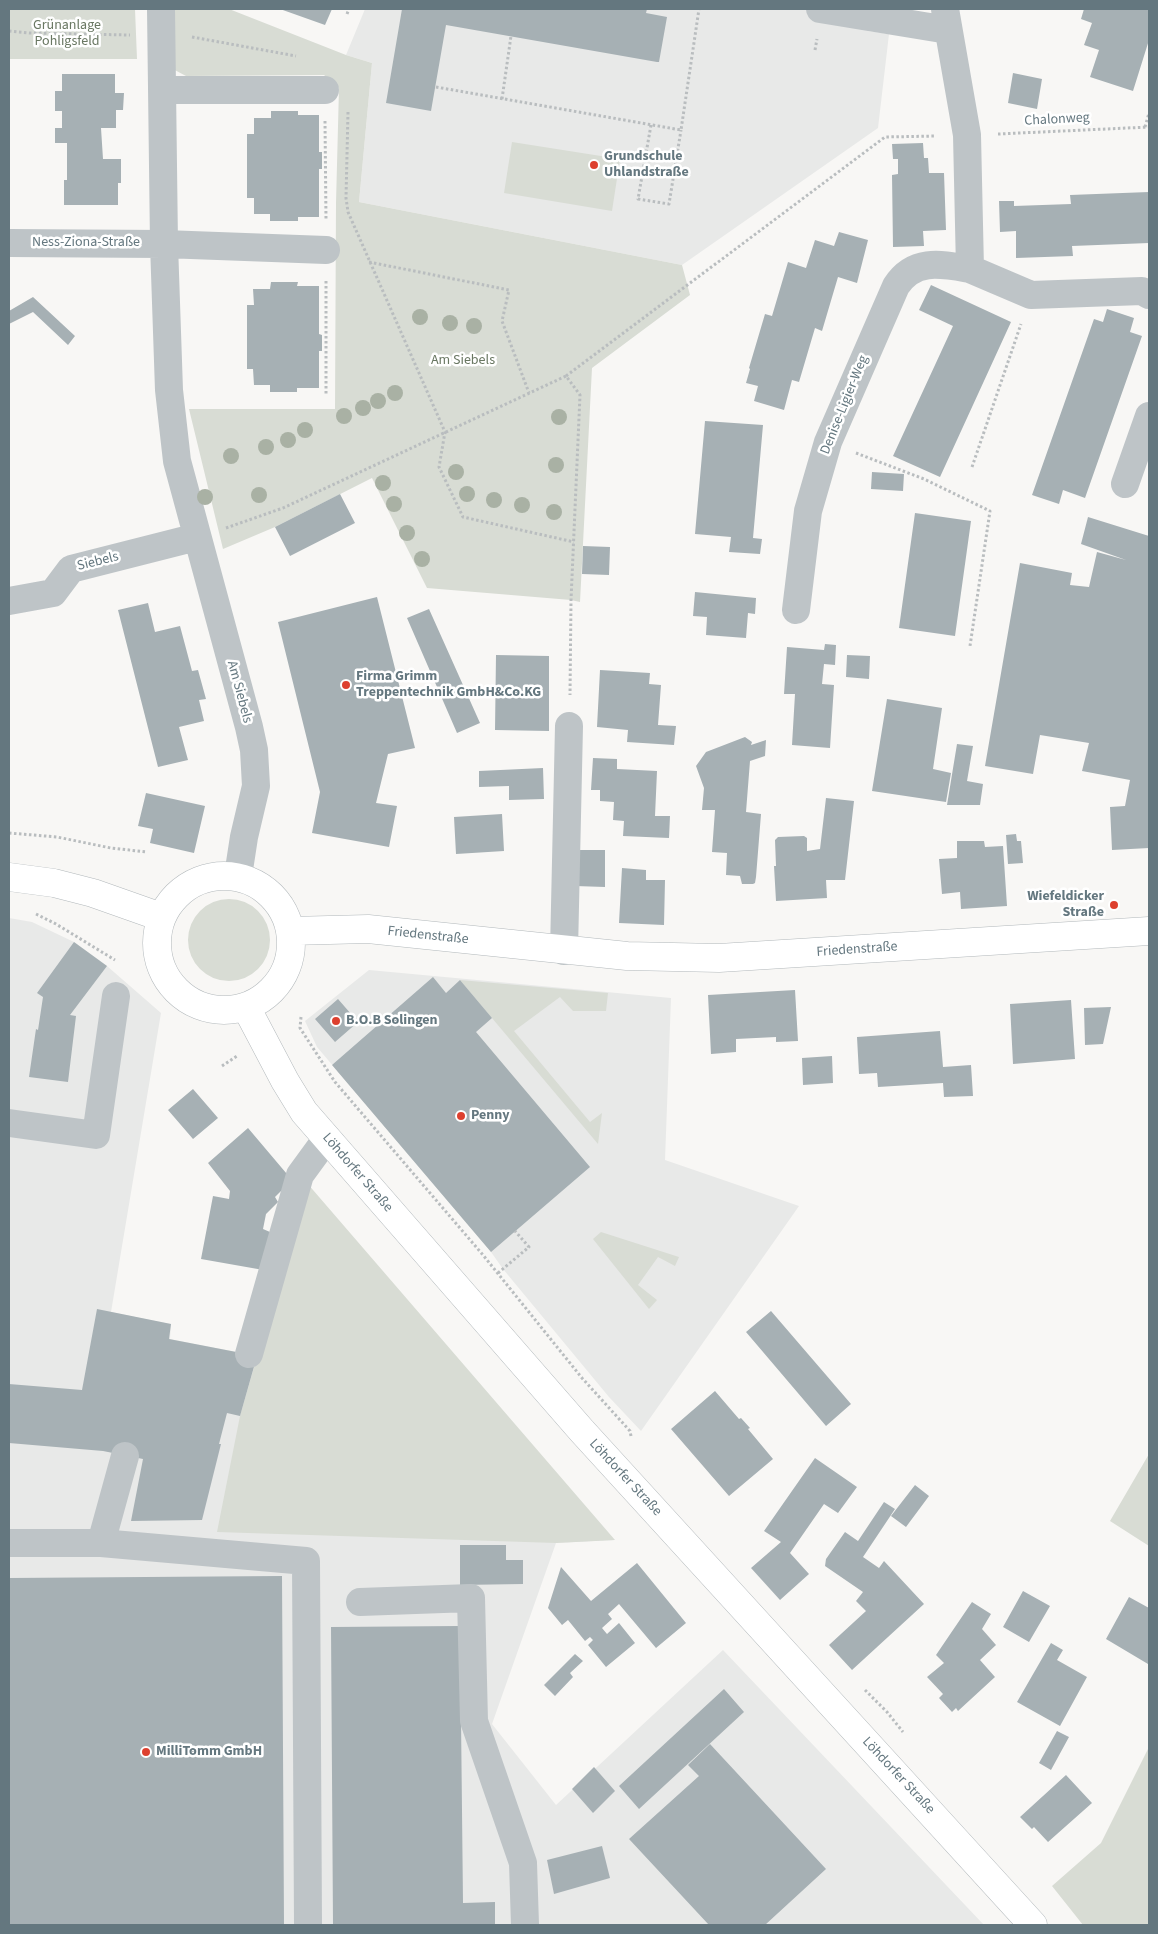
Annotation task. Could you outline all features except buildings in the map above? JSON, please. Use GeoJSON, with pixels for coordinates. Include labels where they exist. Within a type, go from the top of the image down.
{"type":"FeatureCollection","features":[{"type":"Feature","properties":{"kind":"main road"},"geometry":{"type":"LineString","coordinates":[[216,876],[238,876],[253,881],[263,888],[281,907],[290,931],[292,944],[290,955],[282,977],[267,996],[246,1007],[224,1011],[203,1008],[183,998],[162,973],[156,940],[161,917],[174,898],[193,883],[216,876]]}},
{"type":"Feature","properties":{"kind":"main road"},"geometry":{"type":"LineString","coordinates":[[9,877],[54,883],[93,893],[161,917]]}},
{"type":"Feature","properties":{"kind":"main road","name":"Friedenstraße"},"geometry":{"type":"LineString","coordinates":[[290,931],[368,929],[564,951],[650,958],[719,958],[1149,931]]}},
{"type":"Feature","properties":{"kind":"main road","name":"Löhdorfer Straße"},"geometry":{"type":"LineString","coordinates":[[246,1007],[304,1112],[326,1138],[582,1431],[1033,1925]]}},
{"type":"Feature","properties":{"kind":"street"},"geometry":{"type":"LineString","coordinates":[[820,9],[946,19],[967,135],[970,269]]}},
{"type":"Feature","properties":{"kind":"street","name":"Am Siebels"},"geometry":{"type":"LineString","coordinates":[[161,22],[164,244],[169,390],[177,461],[249,727],[256,768],[256,786],[244,837],[238,876]]}},
{"type":"Feature","properties":{"kind":"street"},"geometry":{"type":"LineString","coordinates":[[162,90],[325,90]]}},
{"type":"Feature","properties":{"kind":"street","name":"Ness-Ziona-Straße"},"geometry":{"type":"LineString","coordinates":[[9,243],[164,244]]}},
{"type":"Feature","properties":{"kind":"street"},"geometry":{"type":"LineString","coordinates":[[164,244],[326,250]]}},
{"type":"Feature","properties":{"kind":"street","name":"Denise-Ligier-Weg"},"geometry":{"type":"LineString","coordinates":[[796,610],[808,511],[828,442],[892,294],[902,276],[926,265],[947,265],[970,269],[1031,294],[1142,291],[1149,295]]}},
{"type":"Feature","properties":{"kind":"street"},"geometry":{"type":"LineString","coordinates":[[1126,484],[1149,416]]}},
{"type":"Feature","properties":{"kind":"street","name":"Siebels"},"geometry":{"type":"LineString","coordinates":[[9,601],[53,593],[71,569],[197,538]]}},
{"type":"Feature","properties":{"kind":"street"},"geometry":{"type":"LineString","coordinates":[[564,951],[569,726]]}},
{"type":"Feature","properties":{"kind":"street"},"geometry":{"type":"LineString","coordinates":[[9,1123],[96,1135],[116,996]]}},
{"type":"Feature","properties":{"kind":"street"},"geometry":{"type":"LineString","coordinates":[[249,1354],[300,1175],[326,1138]]}},
{"type":"Feature","properties":{"kind":"street"},"geometry":{"type":"LineString","coordinates":[[101,1543],[125,1456]]}},
{"type":"Feature","properties":{"kind":"street"},"geometry":{"type":"LineString","coordinates":[[9,1543],[101,1543],[306,1561],[308,1925]]}},
{"type":"Feature","properties":{"kind":"street"},"geometry":{"type":"LineString","coordinates":[[360,1602],[471,1598],[474,1721],[523,1863],[525,1925]]}},
{"type":"Feature","properties":{"kind":"path"},"geometry":{"type":"LineString","coordinates":[[347,14],[349,9]]}},
{"type":"Feature","properties":{"kind":"path"},"geometry":{"type":"LineString","coordinates":[[651,125],[638,199],[668,204],[699,9]]}},
{"type":"Feature","properties":{"kind":"path"},"geometry":{"type":"LineString","coordinates":[[9,31],[30,33],[161,22],[202,38],[302,58]]}},
{"type":"Feature","properties":{"kind":"path"},"geometry":{"type":"LineString","coordinates":[[502,99],[511,36]]}},
{"type":"Feature","properties":{"kind":"path"},"geometry":{"type":"LineString","coordinates":[[815,50],[816,44]]}},
{"type":"Feature","properties":{"kind":"path"},"geometry":{"type":"LineString","coordinates":[[436,87],[680,130]]}},
{"type":"Feature","properties":{"kind":"path"},"geometry":{"type":"LineString","coordinates":[[348,110],[346,198],[348,212],[445,432],[439,467],[463,517],[574,542]]}},
{"type":"Feature","properties":{"kind":"path"},"geometry":{"type":"LineString","coordinates":[[1144,127],[1149,113]]}},
{"type":"Feature","properties":{"kind":"path","name":"Chalonweg"},"geometry":{"type":"LineString","coordinates":[[197,538],[283,508],[566,376],[885,137],[1149,127]]}},
{"type":"Feature","properties":{"kind":"path"},"geometry":{"type":"LineString","coordinates":[[369,261],[509,290],[502,321],[529,393]]}},
{"type":"Feature","properties":{"kind":"path"},"geometry":{"type":"LineString","coordinates":[[972,468],[1031,294]]}},
{"type":"Feature","properties":{"kind":"path"},"geometry":{"type":"LineString","coordinates":[[566,376],[580,395],[571,600],[569,726]]}},
{"type":"Feature","properties":{"kind":"path"},"geometry":{"type":"LineString","coordinates":[[828,442],[924,479],[990,511],[970,646]]}},
{"type":"Feature","properties":{"kind":"path"},"geometry":{"type":"LineString","coordinates":[[9,833],[57,837],[111,848],[147,852]]}},
{"type":"Feature","properties":{"kind":"path"},"geometry":{"type":"LineString","coordinates":[[30,911],[56,924],[115,960]]}},
{"type":"Feature","properties":{"kind":"path"},"geometry":{"type":"LineString","coordinates":[[300,1017],[300,1026],[303,1032],[334,1082],[498,1273],[582,1378],[630,1432],[632,1439]]}},
{"type":"Feature","properties":{"kind":"path"},"geometry":{"type":"LineString","coordinates":[[498,1273],[529,1246],[515,1231]]}},
{"type":"Feature","properties":{"kind":"path"},"geometry":{"type":"LineString","coordinates":[[861,1687],[887,1712],[904,1733]]}},
{"type":"Feature","properties":{"kind":"shaded area","name":"Grundschule Uhlandstraße"},"geometry":{"type":"Polygon","coordinates":[[[365,9],[872,9],[868,31],[889,34],[878,128],[682,265],[359,202],[372,63],[346,55],[365,9]]]}},
{"type":"Feature","properties":{"kind":"shaded area"},"geometry":{"type":"Polygon","coordinates":[[[9,918],[32,922],[74,942],[107,966],[161,1013],[111,1312],[171,1324],[170,1339],[242,1353],[615,1540],[556,1543],[492,1724],[556,1805],[723,1650],[984,1925],[9,1925],[9,918]]]}},
{"type":"Feature","properties":{"kind":"shaded area"},"geometry":{"type":"Polygon","coordinates":[[[369,970],[671,998],[665,1160],[799,1206],[641,1431],[609,1397],[491,1252],[317,1047],[305,1021],[369,970]]]}},
{"type":"Feature","properties":{"kind":"green space","name":"Grünanlage Pohligsfeld"},"geometry":{"type":"Polygon","coordinates":[[[9,9],[135,9],[137,59],[9,59],[9,9]]]}},
{"type":"Feature","properties":{"kind":"green space","name":"Am Siebels"},"geometry":{"type":"Polygon","coordinates":[[[174,9],[229,9],[346,55],[372,63],[359,202],[682,265],[690,295],[592,368],[580,602],[427,588],[372,478],[275,527],[223,549],[189,409],[335,409],[336,203],[339,88],[324,75],[186,76],[171,68],[174,9]]]}},
{"type":"Feature","properties":{"kind":"green space"},"geometry":{"type":"Polygon","coordinates":[[[512,142],[620,159],[612,211],[504,193],[512,142]]]}},
{"type":"Feature","properties":{"kind":"green space"},"geometry":{"type":"Polygon","coordinates":[[[229,899],[245,902],[258,911],[267,924],[270,940],[267,956],[258,969],[245,978],[229,981],[213,978],[200,969],[191,956],[188,940],[191,924],[200,911],[213,902],[229,899]]]}},
{"type":"Feature","properties":{"kind":"green space"},"geometry":{"type":"Polygon","coordinates":[[[460,980],[608,993],[606,1011],[573,1011],[560,997],[514,1031],[590,1122],[602,1113],[598,1144],[460,980]]]}},
{"type":"Feature","properties":{"kind":"green space"},"geometry":{"type":"Polygon","coordinates":[[[307,1183],[615,1540],[556,1543],[217,1532],[240,1416],[307,1183]]]}},
{"type":"Feature","properties":{"kind":"green space"},"geometry":{"type":"Polygon","coordinates":[[[601,1232],[679,1257],[675,1266],[658,1257],[638,1285],[657,1300],[649,1309],[593,1239],[601,1232]]]}},
{"type":"Feature","properties":{"kind":"green space"},"geometry":{"type":"Polygon","coordinates":[[[1149,1454],[1149,1546],[1110,1521],[1149,1454]]]}},
{"type":"Feature","properties":{"kind":"green space"},"geometry":{"type":"Polygon","coordinates":[[[1149,1747],[1149,1925],[1083,1925],[1052,1886],[1101,1843],[1149,1747]]]}},
{"type":"Feature","properties":{"kind":"place","name":"Grundschule Uhlandstraße"},"geometry":{"type":"Point","coordinates":[594,165]}},
{"type":"Feature","properties":{"kind":"place","name":"Firma Grimm Treppentechnik GmbH&Co.KG"},"geometry":{"type":"Point","coordinates":[346,685]}},
{"type":"Feature","properties":{"kind":"place","name":"Wiefeldicker Straße"},"geometry":{"type":"Point","coordinates":[1114,905]}},
{"type":"Feature","properties":{"kind":"place","name":"B.O.B Solingen"},"geometry":{"type":"Point","coordinates":[336,1021]}},
{"type":"Feature","properties":{"kind":"place","name":"Penny"},"geometry":{"type":"Point","coordinates":[461,1116]}},
{"type":"Feature","properties":{"kind":"place","name":"MilliTomm GmbH"},"geometry":{"type":"Point","coordinates":[146,1752]}}]}
